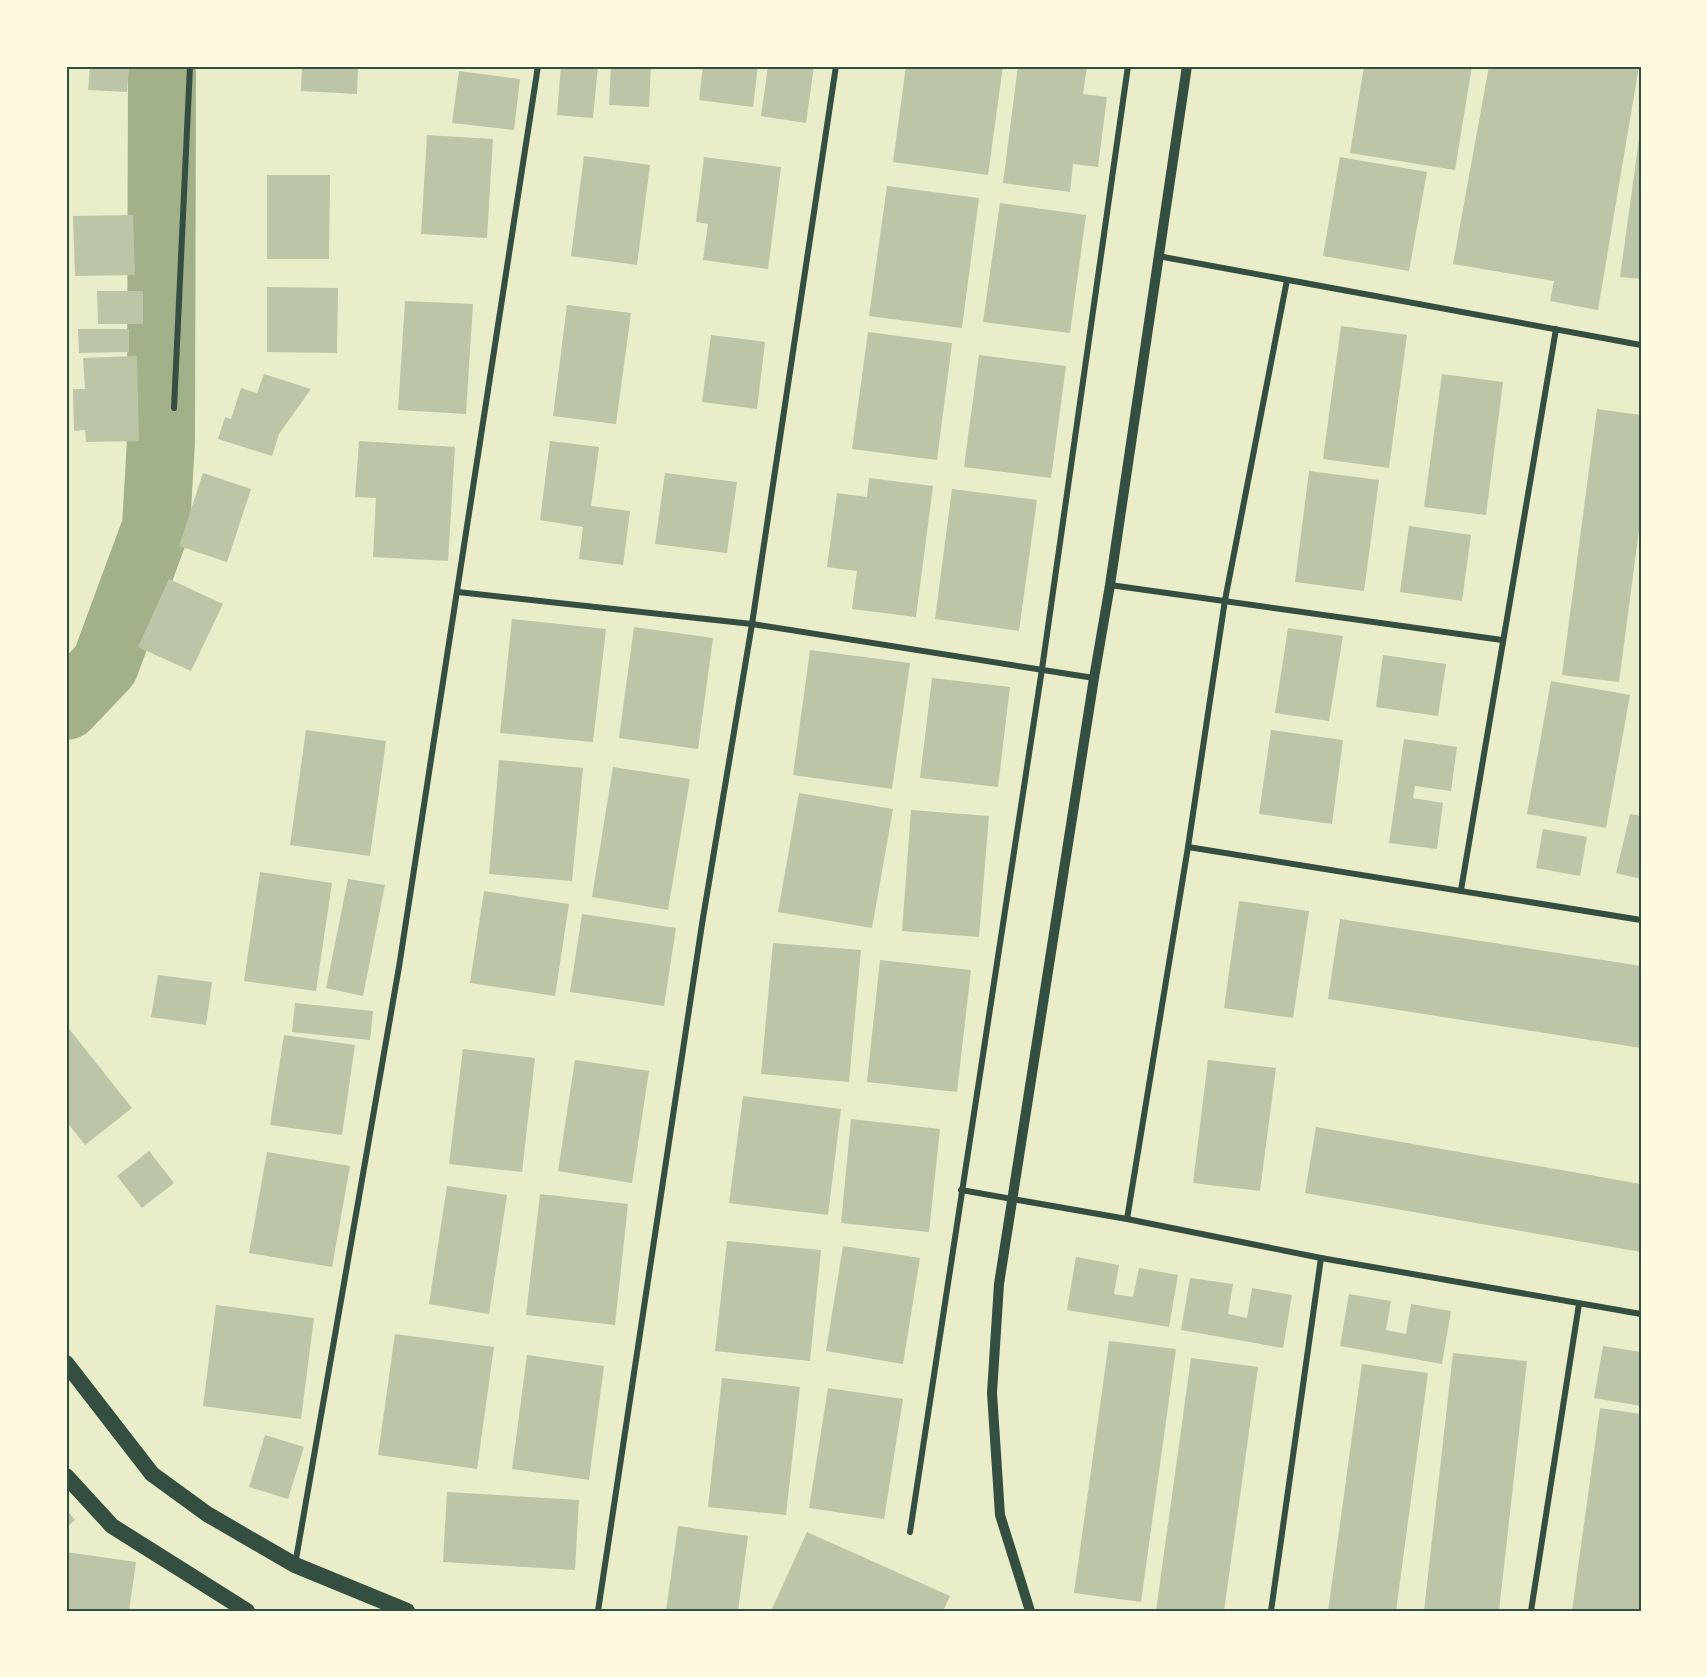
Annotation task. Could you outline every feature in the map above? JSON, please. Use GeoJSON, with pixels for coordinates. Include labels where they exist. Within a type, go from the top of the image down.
{"type":"FeatureCollection","features":[{"type":"Feature","properties":{"kind":"highway"},"geometry":{"type":"LineString","coordinates":[[66,1363],[152,1474],[207,1514],[295,1565],[407,1611]]}},
{"type":"Feature","properties":{"kind":"highway"},"geometry":{"type":"LineString","coordinates":[[66,1476],[112,1526],[247,1611]]}},
{"type":"Feature","properties":{"kind":"street"},"geometry":{"type":"LineString","coordinates":[[174,408],[190,66]]}},
{"type":"Feature","properties":{"kind":"street"},"geometry":{"type":"LineString","coordinates":[[295,1565],[399,967],[538,66]]}},
{"type":"Feature","properties":{"kind":"street"},"geometry":{"type":"LineString","coordinates":[[598,1611],[702,924],[752,624],[837,66]]}},
{"type":"Feature","properties":{"kind":"street"},"geometry":{"type":"LineString","coordinates":[[910,1532],[1042,669],[1128,66]]}},
{"type":"Feature","properties":{"kind":"street"},"geometry":{"type":"LineString","coordinates":[[1030,1611],[1000,1515],[992,1393],[999,1284],[1110,585],[1187,66]]}},
{"type":"Feature","properties":{"kind":"street"},"geometry":{"type":"LineString","coordinates":[[1158,256],[1641,345]]}},
{"type":"Feature","properties":{"kind":"street"},"geometry":{"type":"LineString","coordinates":[[1127,1219],[1188,847],[1225,600],[1287,280]]}},
{"type":"Feature","properties":{"kind":"street"},"geometry":{"type":"LineString","coordinates":[[1461,890],[1556,329]]}},
{"type":"Feature","properties":{"kind":"street"},"geometry":{"type":"LineString","coordinates":[[1110,585],[1502,640]]}},
{"type":"Feature","properties":{"kind":"street"},"geometry":{"type":"LineString","coordinates":[[458,592],[752,624],[1094,678]]}},
{"type":"Feature","properties":{"kind":"street"},"geometry":{"type":"LineString","coordinates":[[1188,847],[1641,920]]}},
{"type":"Feature","properties":{"kind":"street"},"geometry":{"type":"LineString","coordinates":[[961,1190],[1127,1219],[1321,1258],[1641,1314]]}},
{"type":"Feature","properties":{"kind":"street"},"geometry":{"type":"LineString","coordinates":[[1270,1611],[1321,1258]]}},
{"type":"Feature","properties":{"kind":"street"},"geometry":{"type":"LineString","coordinates":[[1532,1611],[1579,1304]]}},
{"type":"Feature","properties":{"kind":"building"},"geometry":{"type":"Polygon","coordinates":[[[90,66],[129,66],[127,92],[88,90],[90,66]]]}},
{"type":"Feature","properties":{"kind":"building"},"geometry":{"type":"Polygon","coordinates":[[[302,66],[358,66],[357,94],[301,91],[302,66]]]}},
{"type":"Feature","properties":{"kind":"building"},"geometry":{"type":"Polygon","coordinates":[[[561,66],[598,66],[593,118],[557,115],[561,66]]]}},
{"type":"Feature","properties":{"kind":"building"},"geometry":{"type":"Polygon","coordinates":[[[611,66],[651,66],[649,107],[609,105],[611,66]]]}},
{"type":"Feature","properties":{"kind":"building"},"geometry":{"type":"Polygon","coordinates":[[[703,66],[758,66],[753,107],[699,100],[703,66]]]}},
{"type":"Feature","properties":{"kind":"building"},"geometry":{"type":"Polygon","coordinates":[[[768,66],[814,66],[806,123],[761,116],[768,66]]]}},
{"type":"Feature","properties":{"kind":"building"},"geometry":{"type":"Polygon","coordinates":[[[906,66],[1003,66],[988,175],[893,162],[906,66]]]}},
{"type":"Feature","properties":{"kind":"building"},"geometry":{"type":"Polygon","coordinates":[[[1018,66],[1087,66],[1083,94],[1107,97],[1098,167],[1073,164],[1070,192],[1003,183],[1018,66]]]}},
{"type":"Feature","properties":{"kind":"building"},"geometry":{"type":"Polygon","coordinates":[[[1364,66],[1472,66],[1455,170],[1350,153],[1364,66]]]}},
{"type":"Feature","properties":{"kind":"building"},"geometry":{"type":"Polygon","coordinates":[[[1489,66],[1639,66],[1598,310],[1550,301],[1554,281],[1453,264],[1489,66]]]}},
{"type":"Feature","properties":{"kind":"building"},"geometry":{"type":"Polygon","coordinates":[[[459,71],[520,79],[514,130],[452,123],[459,71]]]}},
{"type":"Feature","properties":{"kind":"building"},"geometry":{"type":"Polygon","coordinates":[[[1641,132],[1641,279],[1620,277],[1641,132]]]}},
{"type":"Feature","properties":{"kind":"building"},"geometry":{"type":"Polygon","coordinates":[[[427,135],[493,139],[487,238],[421,234],[427,135]]]}},
{"type":"Feature","properties":{"kind":"building"},"geometry":{"type":"Polygon","coordinates":[[[584,156],[650,165],[637,265],[571,256],[584,156]]]}},
{"type":"Feature","properties":{"kind":"building"},"geometry":{"type":"Polygon","coordinates":[[[704,157],[781,167],[768,269],[703,260],[708,224],[696,222],[704,157]]]}},
{"type":"Feature","properties":{"kind":"building"},"geometry":{"type":"Polygon","coordinates":[[[1340,157],[1427,172],[1409,271],[1323,256],[1340,157]]]}},
{"type":"Feature","properties":{"kind":"building"},"geometry":{"type":"Polygon","coordinates":[[[267,175],[330,175],[329,259],[267,259],[267,175]]]}},
{"type":"Feature","properties":{"kind":"building"},"geometry":{"type":"Polygon","coordinates":[[[887,186],[979,198],[962,328],[869,316],[887,186]]]}},
{"type":"Feature","properties":{"kind":"building"},"geometry":{"type":"Polygon","coordinates":[[[1000,203],[1086,215],[1070,333],[983,322],[1000,203]]]}},
{"type":"Feature","properties":{"kind":"building"},"geometry":{"type":"Polygon","coordinates":[[[133,215],[135,275],[75,276],[73,216],[133,215]]]}},
{"type":"Feature","properties":{"kind":"building"},"geometry":{"type":"Polygon","coordinates":[[[267,287],[338,288],[337,353],[267,352],[267,287]]]}},
{"type":"Feature","properties":{"kind":"building"},"geometry":{"type":"Polygon","coordinates":[[[97,291],[143,291],[143,324],[98,324],[97,291]]]}},
{"type":"Feature","properties":{"kind":"building"},"geometry":{"type":"Polygon","coordinates":[[[405,301],[473,304],[466,414],[398,410],[405,301]]]}},
{"type":"Feature","properties":{"kind":"building"},"geometry":{"type":"Polygon","coordinates":[[[567,305],[631,313],[616,424],[553,416],[567,305]]]}},
{"type":"Feature","properties":{"kind":"building"},"geometry":{"type":"Polygon","coordinates":[[[1341,326],[1407,335],[1389,468],[1323,459],[1341,326]]]}},
{"type":"Feature","properties":{"kind":"building"},"geometry":{"type":"Polygon","coordinates":[[[78,329],[129,329],[129,352],[79,353],[78,329]]]}},
{"type":"Feature","properties":{"kind":"building"},"geometry":{"type":"Polygon","coordinates":[[[868,332],[952,343],[937,460],[852,449],[868,332]]]}},
{"type":"Feature","properties":{"kind":"building"},"geometry":{"type":"Polygon","coordinates":[[[711,335],[765,342],[757,409],[702,402],[711,335]]]}},
{"type":"Feature","properties":{"kind":"building"},"geometry":{"type":"Polygon","coordinates":[[[979,355],[1066,366],[1051,478],[964,467],[979,355]]]}},
{"type":"Feature","properties":{"kind":"building"},"geometry":{"type":"Polygon","coordinates":[[[137,356],[139,441],[86,442],[85,430],[74,431],[73,389],[85,389],[83,358],[137,356]]]}},
{"type":"Feature","properties":{"kind":"building"},"geometry":{"type":"Polygon","coordinates":[[[264,374],[311,389],[279,434],[272,456],[218,439],[225,417],[231,419],[241,388],[257,393],[264,374]]]}},
{"type":"Feature","properties":{"kind":"building"},"geometry":{"type":"Polygon","coordinates":[[[1442,374],[1503,382],[1486,515],[1424,507],[1442,374]]]}},
{"type":"Feature","properties":{"kind":"building"},"geometry":{"type":"Polygon","coordinates":[[[1597,409],[1641,415],[1641,515],[1619,682],[1562,675],[1597,409]]]}},
{"type":"Feature","properties":{"kind":"building"},"geometry":{"type":"Polygon","coordinates":[[[359,441],[455,447],[448,561],[373,557],[376,498],[355,497],[359,441]]]}},
{"type":"Feature","properties":{"kind":"building"},"geometry":{"type":"Polygon","coordinates":[[[550,441],[599,447],[591,506],[630,511],[623,565],[579,559],[583,527],[540,520],[550,441]]]}},
{"type":"Feature","properties":{"kind":"building"},"geometry":{"type":"Polygon","coordinates":[[[1309,471],[1379,480],[1364,591],[1295,582],[1309,471]]]}},
{"type":"Feature","properties":{"kind":"building"},"geometry":{"type":"Polygon","coordinates":[[[203,473],[251,489],[227,562],[179,546],[203,473]]]}},
{"type":"Feature","properties":{"kind":"building"},"geometry":{"type":"Polygon","coordinates":[[[665,473],[737,482],[727,553],[655,544],[665,473]]]}},
{"type":"Feature","properties":{"kind":"building"},"geometry":{"type":"Polygon","coordinates":[[[869,478],[933,486],[916,617],[852,609],[857,571],[827,567],[837,493],[867,497],[869,478]]]}},
{"type":"Feature","properties":{"kind":"building"},"geometry":{"type":"Polygon","coordinates":[[[952,489],[1037,500],[1019,631],[935,619],[952,489]]]}},
{"type":"Feature","properties":{"kind":"building"},"geometry":{"type":"Polygon","coordinates":[[[1409,526],[1471,535],[1462,601],[1400,592],[1409,526]]]}},
{"type":"Feature","properties":{"kind":"building"},"geometry":{"type":"Polygon","coordinates":[[[169,579],[223,604],[191,671],[138,647],[169,579]]]}},
{"type":"Feature","properties":{"kind":"building"},"geometry":{"type":"Polygon","coordinates":[[[512,619],[606,629],[593,742],[500,733],[512,619]]]}},
{"type":"Feature","properties":{"kind":"building"},"geometry":{"type":"Polygon","coordinates":[[[634,627],[713,638],[698,749],[619,738],[634,627]]]}},
{"type":"Feature","properties":{"kind":"building"},"geometry":{"type":"Polygon","coordinates":[[[1288,628],[1343,636],[1329,721],[1275,713],[1288,628]]]}},
{"type":"Feature","properties":{"kind":"building"},"geometry":{"type":"Polygon","coordinates":[[[810,650],[910,663],[892,789],[793,775],[810,650]]]}},
{"type":"Feature","properties":{"kind":"building"},"geometry":{"type":"Polygon","coordinates":[[[1383,655],[1446,664],[1438,716],[1376,707],[1383,655]]]}},
{"type":"Feature","properties":{"kind":"building"},"geometry":{"type":"Polygon","coordinates":[[[932,678],[1010,687],[998,787],[920,778],[932,678]]]}},
{"type":"Feature","properties":{"kind":"building"},"geometry":{"type":"Polygon","coordinates":[[[1551,681],[1630,695],[1606,828],[1527,814],[1551,681]]]}},
{"type":"Feature","properties":{"kind":"building"},"geometry":{"type":"Polygon","coordinates":[[[306,730],[386,741],[370,856],[290,845],[306,730]]]}},
{"type":"Feature","properties":{"kind":"building"},"geometry":{"type":"Polygon","coordinates":[[[1271,730],[1343,740],[1332,824],[1259,814],[1271,730]]]}},
{"type":"Feature","properties":{"kind":"building"},"geometry":{"type":"Polygon","coordinates":[[[1404,739],[1457,747],[1451,791],[1415,786],[1413,798],[1443,803],[1437,849],[1389,843],[1404,739]]]}},
{"type":"Feature","properties":{"kind":"building"},"geometry":{"type":"Polygon","coordinates":[[[499,760],[583,768],[572,881],[489,874],[499,760]]]}},
{"type":"Feature","properties":{"kind":"building"},"geometry":{"type":"Polygon","coordinates":[[[613,767],[690,779],[668,910],[592,897],[613,767]]]}},
{"type":"Feature","properties":{"kind":"building"},"geometry":{"type":"Polygon","coordinates":[[[799,793],[893,809],[872,928],[778,912],[799,793]]]}},
{"type":"Feature","properties":{"kind":"building"},"geometry":{"type":"Polygon","coordinates":[[[911,810],[989,816],[979,937],[902,931],[911,810]]]}},
{"type":"Feature","properties":{"kind":"building"},"geometry":{"type":"Polygon","coordinates":[[[1630,814],[1641,816],[1641,879],[1616,873],[1630,814]]]}},
{"type":"Feature","properties":{"kind":"building"},"geometry":{"type":"Polygon","coordinates":[[[1543,829],[1587,837],[1580,876],[1536,868],[1543,829]]]}},
{"type":"Feature","properties":{"kind":"building"},"geometry":{"type":"Polygon","coordinates":[[[260,872],[332,883],[316,991],[244,981],[260,872]]]}},
{"type":"Feature","properties":{"kind":"building"},"geometry":{"type":"Polygon","coordinates":[[[348,879],[385,885],[363,996],[326,988],[348,879]]]}},
{"type":"Feature","properties":{"kind":"building"},"geometry":{"type":"Polygon","coordinates":[[[484,891],[569,904],[555,996],[470,983],[484,891]]]}},
{"type":"Feature","properties":{"kind":"building"},"geometry":{"type":"Polygon","coordinates":[[[1239,901],[1309,911],[1293,1018],[1224,1008],[1239,901]]]}},
{"type":"Feature","properties":{"kind":"building"},"geometry":{"type":"Polygon","coordinates":[[[582,914],[676,928],[664,1006],[570,992],[582,914]]]}},
{"type":"Feature","properties":{"kind":"building"},"geometry":{"type":"Polygon","coordinates":[[[1340,919],[1641,966],[1641,1048],[1328,999],[1340,919]]]}},
{"type":"Feature","properties":{"kind":"building"},"geometry":{"type":"Polygon","coordinates":[[[773,943],[861,950],[849,1082],[761,1074],[773,943]]]}},
{"type":"Feature","properties":{"kind":"building"},"geometry":{"type":"Polygon","coordinates":[[[880,960],[971,970],[957,1092],[867,1082],[880,960]]]}},
{"type":"Feature","properties":{"kind":"building"},"geometry":{"type":"Polygon","coordinates":[[[158,975],[212,982],[206,1025],[151,1017],[158,975]]]}},
{"type":"Feature","properties":{"kind":"building"},"geometry":{"type":"Polygon","coordinates":[[[295,1003],[373,1011],[370,1040],[292,1032],[295,1003]]]}},
{"type":"Feature","properties":{"kind":"building"},"geometry":{"type":"Polygon","coordinates":[[[66,1025],[132,1108],[85,1145],[66,1121],[66,1025]]]}},
{"type":"Feature","properties":{"kind":"building"},"geometry":{"type":"Polygon","coordinates":[[[284,1035],[355,1045],[342,1135],[270,1125],[284,1035]]]}},
{"type":"Feature","properties":{"kind":"building"},"geometry":{"type":"Polygon","coordinates":[[[463,1049],[535,1058],[522,1172],[449,1164],[463,1049]]]}},
{"type":"Feature","properties":{"kind":"building"},"geometry":{"type":"Polygon","coordinates":[[[575,1060],[649,1071],[632,1183],[558,1171],[575,1060]]]}},
{"type":"Feature","properties":{"kind":"building"},"geometry":{"type":"Polygon","coordinates":[[[1208,1060],[1276,1068],[1260,1191],[1193,1183],[1208,1060]]]}},
{"type":"Feature","properties":{"kind":"building"},"geometry":{"type":"Polygon","coordinates":[[[743,1096],[841,1109],[828,1215],[729,1203],[743,1096]]]}},
{"type":"Feature","properties":{"kind":"building"},"geometry":{"type":"Polygon","coordinates":[[[851,1119],[940,1129],[929,1232],[841,1223],[851,1119]]]}},
{"type":"Feature","properties":{"kind":"building"},"geometry":{"type":"Polygon","coordinates":[[[1316,1127],[1641,1184],[1641,1252],[1305,1193],[1316,1127]]]}},
{"type":"Feature","properties":{"kind":"building"},"geometry":{"type":"Polygon","coordinates":[[[149,1151],[174,1183],[142,1208],[117,1176],[149,1151]]]}},
{"type":"Feature","properties":{"kind":"building"},"geometry":{"type":"Polygon","coordinates":[[[267,1152],[350,1166],[332,1267],[249,1253],[267,1152]]]}},
{"type":"Feature","properties":{"kind":"building"},"geometry":{"type":"Polygon","coordinates":[[[447,1186],[507,1195],[489,1314],[429,1304],[447,1186]]]}},
{"type":"Feature","properties":{"kind":"building"},"geometry":{"type":"Polygon","coordinates":[[[540,1194],[628,1204],[615,1325],[526,1315],[540,1194]]]}},
{"type":"Feature","properties":{"kind":"building"},"geometry":{"type":"Polygon","coordinates":[[[727,1241],[821,1250],[810,1361],[715,1351],[727,1241]]]}},
{"type":"Feature","properties":{"kind":"building"},"geometry":{"type":"Polygon","coordinates":[[[843,1246],[920,1258],[903,1364],[826,1351],[843,1246]]]}},
{"type":"Feature","properties":{"kind":"building"},"geometry":{"type":"Polygon","coordinates":[[[1076,1257],[1119,1265],[1114,1294],[1133,1297],[1139,1268],[1178,1275],[1169,1327],[1067,1310],[1076,1257]]]}},
{"type":"Feature","properties":{"kind":"building"},"geometry":{"type":"Polygon","coordinates":[[[1190,1278],[1233,1284],[1228,1314],[1247,1318],[1252,1288],[1292,1295],[1283,1348],[1181,1330],[1190,1278]]]}},
{"type":"Feature","properties":{"kind":"building"},"geometry":{"type":"Polygon","coordinates":[[[1349,1294],[1391,1301],[1386,1330],[1406,1334],[1411,1304],[1451,1311],[1442,1364],[1340,1346],[1349,1294]]]}},
{"type":"Feature","properties":{"kind":"building"},"geometry":{"type":"Polygon","coordinates":[[[216,1305],[314,1318],[301,1419],[203,1406],[216,1305]]]}},
{"type":"Feature","properties":{"kind":"building"},"geometry":{"type":"Polygon","coordinates":[[[395,1334],[494,1347],[477,1469],[378,1455],[395,1334]]]}},
{"type":"Feature","properties":{"kind":"building"},"geometry":{"type":"Polygon","coordinates":[[[1109,1341],[1176,1349],[1141,1602],[1074,1593],[1109,1341]]]}},
{"type":"Feature","properties":{"kind":"building"},"geometry":{"type":"Polygon","coordinates":[[[1603,1346],[1641,1352],[1641,1406],[1594,1398],[1603,1346]]]}},
{"type":"Feature","properties":{"kind":"building"},"geometry":{"type":"Polygon","coordinates":[[[1453,1353],[1527,1361],[1499,1611],[1424,1611],[1453,1353]]]}},
{"type":"Feature","properties":{"kind":"building"},"geometry":{"type":"Polygon","coordinates":[[[527,1355],[604,1366],[589,1480],[512,1469],[527,1355]]]}},
{"type":"Feature","properties":{"kind":"building"},"geometry":{"type":"Polygon","coordinates":[[[1191,1358],[1258,1367],[1224,1611],[1156,1611],[1191,1358]]]}},
{"type":"Feature","properties":{"kind":"building"},"geometry":{"type":"Polygon","coordinates":[[[1362,1364],[1428,1373],[1396,1611],[1328,1611],[1362,1364]]]}},
{"type":"Feature","properties":{"kind":"building"},"geometry":{"type":"Polygon","coordinates":[[[722,1378],[800,1387],[786,1515],[708,1507],[722,1378]]]}},
{"type":"Feature","properties":{"kind":"building"},"geometry":{"type":"Polygon","coordinates":[[[828,1388],[903,1399],[884,1519],[809,1508],[828,1388]]]}},
{"type":"Feature","properties":{"kind":"building"},"geometry":{"type":"Polygon","coordinates":[[[1600,1408],[1641,1414],[1641,1611],[1572,1611],[1600,1408]]]}},
{"type":"Feature","properties":{"kind":"building"},"geometry":{"type":"Polygon","coordinates":[[[265,1435],[304,1447],[288,1499],[249,1487],[265,1435]]]}},
{"type":"Feature","properties":{"kind":"building"},"geometry":{"type":"Polygon","coordinates":[[[447,1492],[579,1500],[575,1570],[443,1562],[447,1492]]]}},
{"type":"Feature","properties":{"kind":"building"},"geometry":{"type":"Polygon","coordinates":[[[66,1509],[75,1520],[66,1528],[66,1509]]]}},
{"type":"Feature","properties":{"kind":"building"},"geometry":{"type":"Polygon","coordinates":[[[678,1526],[748,1536],[738,1611],[666,1611],[678,1526]]]}},
{"type":"Feature","properties":{"kind":"building"},"geometry":{"type":"Polygon","coordinates":[[[807,1532],[950,1596],[943,1611],[771,1611],[807,1532]]]}},
{"type":"Feature","properties":{"kind":"building"},"geometry":{"type":"Polygon","coordinates":[[[66,1552],[136,1562],[129,1611],[66,1611],[66,1552]]]}},
{"type":"Feature","properties":{"kind":"waterway"},"geometry":{"type":"LineString","coordinates":[[66,706],[105,665],[156,527],[161,441],[162,66]]}}]}
